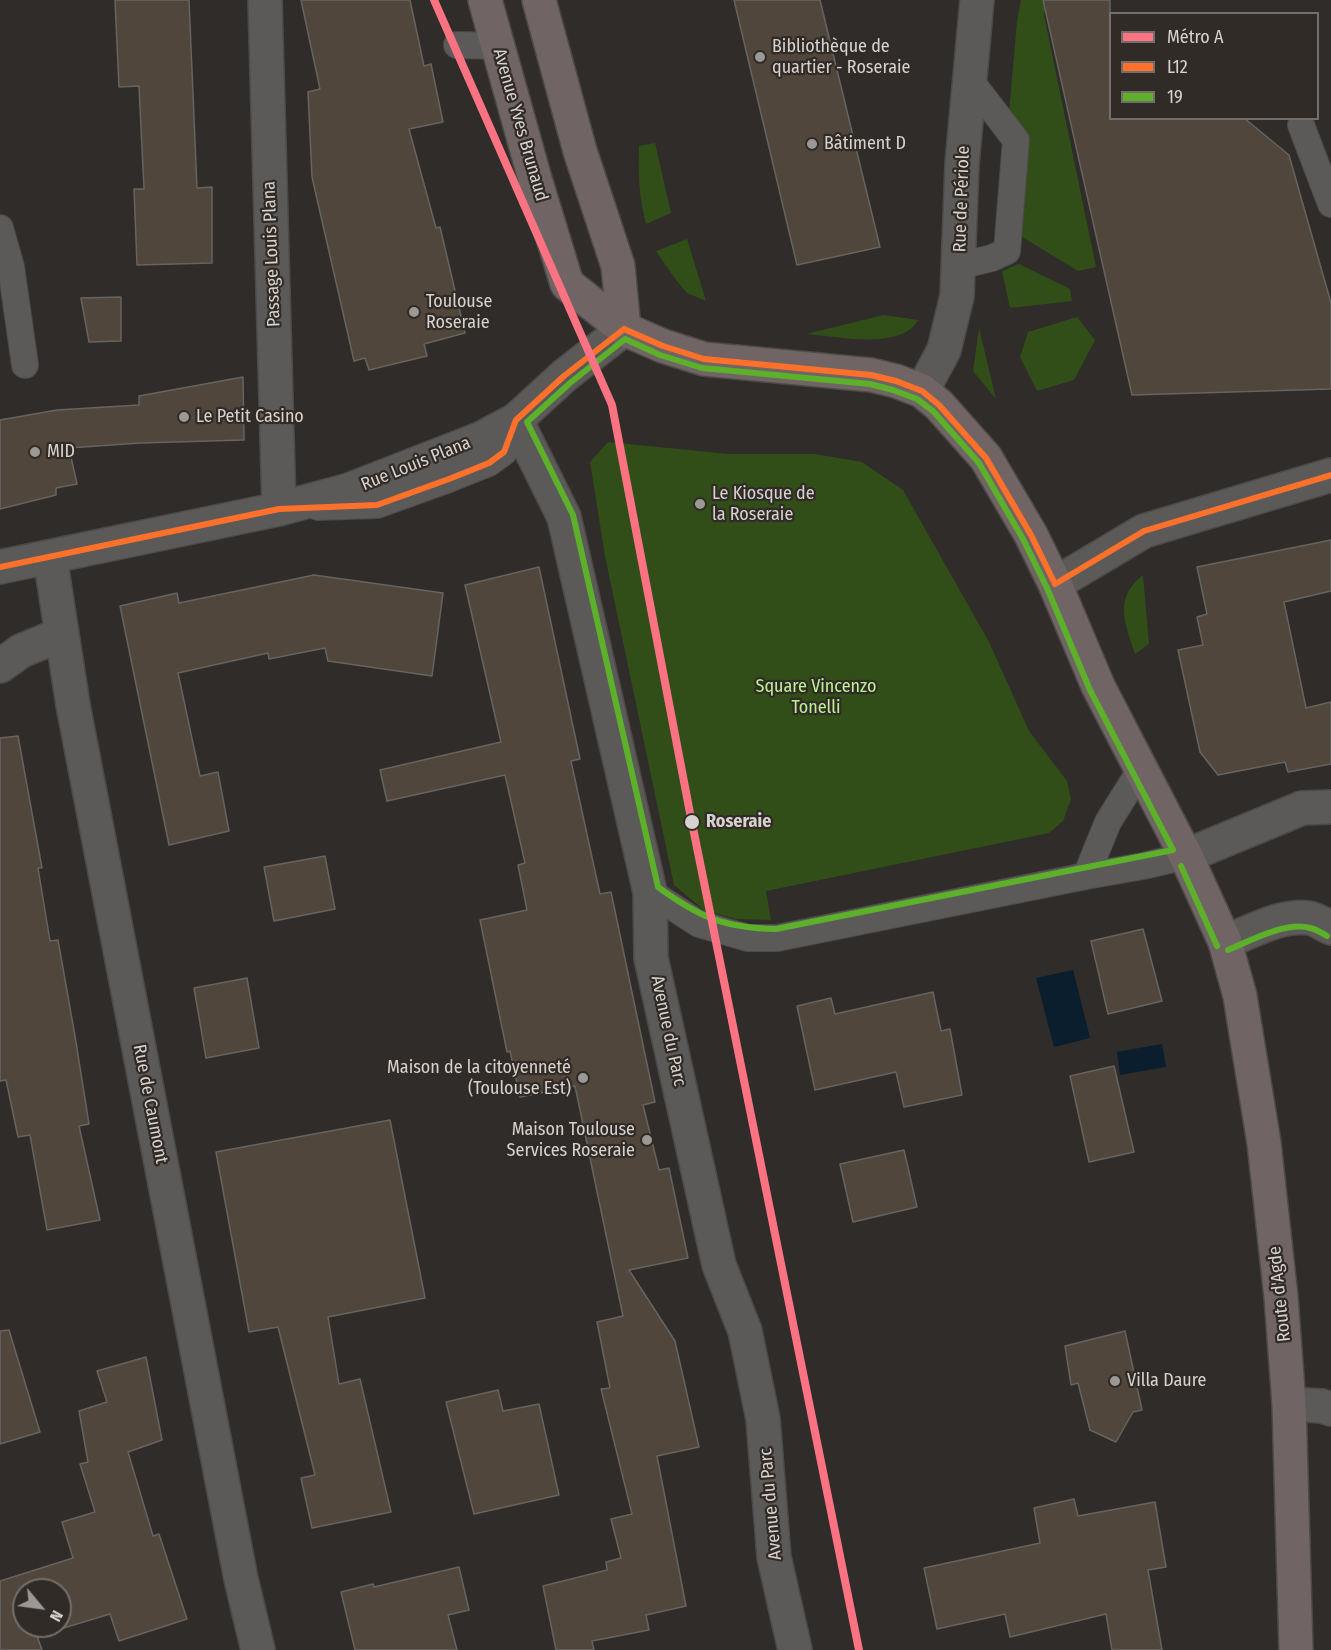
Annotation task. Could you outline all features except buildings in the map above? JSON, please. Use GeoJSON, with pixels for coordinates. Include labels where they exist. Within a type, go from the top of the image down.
{"type":"FeatureCollection","features":[{"type":"Feature","properties":{"kind":"main road","name":"Avenue Yves Brunaud"},"geometry":{"type":"LineString","coordinates":[[485,0],[567,285],[624,329],[663,346],[704,359],[871,375],[922,391],[939,405],[986,458],[1031,535],[1055,584],[1098,686],[1186,856],[1225,942]]}},
{"type":"Feature","properties":{"kind":"main road"},"geometry":{"type":"LineString","coordinates":[[539,0],[580,151],[618,266],[624,329]]}},
{"type":"Feature","properties":{"kind":"main road","name":"Route d'Agde"},"geometry":{"type":"LineString","coordinates":[[1225,942],[1240,996],[1264,1143],[1281,1297],[1289,1404],[1296,1650]]}},
{"type":"Feature","properties":{"kind":"street","name":"Passage Louis Plana"},"geometry":{"type":"LineString","coordinates":[[265,0],[279,508]]}},
{"type":"Feature","properties":{"kind":"street","name":"Rue de Périole"},"geometry":{"type":"LineString","coordinates":[[922,391],[944,350],[957,296],[962,164],[977,0]]}},
{"type":"Feature","properties":{"kind":"street","name":"Rue Louis Plana"},"geometry":{"type":"LineString","coordinates":[[0,567],[279,508],[349,490],[480,439],[516,420],[564,376],[624,329]]}},
{"type":"Feature","properties":{"kind":"street","name":"Avenue du Parc"},"geometry":{"type":"LineString","coordinates":[[516,420],[564,517],[650,892],[651,958],[719,1265],[745,1331],[763,1419],[774,1557],[795,1650]]}},
{"type":"Feature","properties":{"kind":"street"},"geometry":{"type":"LineString","coordinates":[[1055,584],[1144,531],[1331,475]]}},
{"type":"Feature","properties":{"kind":"street","name":"Rue de Caumont"},"geometry":{"type":"LineString","coordinates":[[50,557],[73,705],[242,1579],[258,1650]]}},
{"type":"Feature","properties":{"kind":"street"},"geometry":{"type":"LineString","coordinates":[[0,666],[21,651],[62,634]]}},
{"type":"Feature","properties":{"kind":"street"},"geometry":{"type":"LineString","coordinates":[[1186,856],[1302,808],[1331,807]]}},
{"type":"Feature","properties":{"kind":"street"},"geometry":{"type":"LineString","coordinates":[[1225,942],[1277,922],[1295,918],[1311,918],[1331,928]]}},
{"type":"Feature","properties":{"kind":"street"},"geometry":{"type":"LineString","coordinates":[[1289,1404],[1322,1406],[1331,1409]]}},
{"type":"Feature","properties":{"kind":"lane"},"geometry":{"type":"LineString","coordinates":[[457,45],[498,46]]}},
{"type":"Feature","properties":{"kind":"lane"},"geometry":{"type":"LineString","coordinates":[[959,266],[992,258],[1007,251],[1016,140],[969,79]]}},
{"type":"Feature","properties":{"kind":"lane"},"geometry":{"type":"LineString","coordinates":[[1301,125],[1331,204]]}},
{"type":"Feature","properties":{"kind":"lane"},"geometry":{"type":"LineString","coordinates":[[0,228],[11,267],[25,365]]}},
{"type":"Feature","properties":{"kind":"lane"},"geometry":{"type":"LineString","coordinates":[[1086,876],[1108,822],[1141,769]]}},
{"type":"Feature","properties":{"kind":"lane"},"geometry":{"type":"LineString","coordinates":[[650,892],[699,924],[748,938],[777,938],[1186,856]]}},
{"type":"Feature","properties":{"kind":"green space"},"geometry":{"type":"Polygon","coordinates":[[[1021,0],[1047,0],[1044,15],[1096,267],[1078,271],[1019,235],[1009,113],[1021,0]]]}},
{"type":"Feature","properties":{"kind":"green space"},"geometry":{"type":"Polygon","coordinates":[[[655,143],[671,213],[646,224],[640,185],[639,146],[655,143]]]}},
{"type":"Feature","properties":{"kind":"green space"},"geometry":{"type":"Polygon","coordinates":[[[687,239],[706,301],[687,293],[656,251],[687,239]]]}},
{"type":"Feature","properties":{"kind":"green space"},"geometry":{"type":"Polygon","coordinates":[[[1019,264],[1070,289],[1072,301],[1010,308],[1002,271],[1019,264]]]}},
{"type":"Feature","properties":{"kind":"green space"},"geometry":{"type":"Polygon","coordinates":[[[884,315],[918,320],[910,330],[898,336],[883,339],[850,339],[806,334],[884,315]]]}},
{"type":"Feature","properties":{"kind":"green space"},"geometry":{"type":"Polygon","coordinates":[[[1077,317],[1095,340],[1074,380],[1037,391],[1020,357],[1028,332],[1077,317]]]}},
{"type":"Feature","properties":{"kind":"green space"},"geometry":{"type":"Polygon","coordinates":[[[979,328],[996,399],[973,371],[979,328]]]}},
{"type":"Feature","properties":{"kind":"green space","name":"Square Vincenzo Tonelli"},"geometry":{"type":"Polygon","coordinates":[[[608,442],[729,454],[815,454],[862,462],[903,490],[989,642],[1029,731],[1067,781],[1071,799],[1063,821],[1049,833],[766,891],[771,920],[737,919],[705,911],[674,885],[605,556],[590,462],[608,442]]]}},
{"type":"Feature","properties":{"kind":"green space"},"geometry":{"type":"Polygon","coordinates":[[[1143,575],[1149,644],[1135,654],[1125,622],[1125,602],[1134,584],[1143,575]]]}},
{"type":"Feature","properties":{"kind":"water"},"geometry":{"type":"Polygon","coordinates":[[[1073,970],[1090,1038],[1054,1047],[1036,978],[1073,970]]]}},
{"type":"Feature","properties":{"kind":"water"},"geometry":{"type":"Polygon","coordinates":[[[1162,1044],[1166,1067],[1120,1075],[1117,1052],[1162,1044]]]}},
{"type":"Feature","properties":{"kind":"metro line","name":"A"},"geometry":{"type":"LineString","coordinates":[[434,0],[612,405],[690,813],[859,1650]]}},
{"type":"Feature","properties":{"kind":"transit line","name":"L12"},"geometry":{"type":"LineString","coordinates":[[624,329],[663,346],[704,359],[871,375],[922,391],[939,405],[986,458],[1031,535],[1055,584]]}},
{"type":"Feature","properties":{"kind":"transit line","name":"L12"},"geometry":{"type":"LineString","coordinates":[[0,567],[279,509],[377,505],[449,479],[489,463],[504,452],[516,420],[564,376],[624,329]]}},
{"type":"Feature","properties":{"kind":"transit line","name":"19"},"geometry":{"type":"LineString","coordinates":[[625,339],[660,355],[702,368],[870,384],[917,399],[933,411],[979,463],[1023,539],[1047,588],[1090,690],[1173,850],[776,929],[741,926],[713,919],[686,906],[658,887],[573,515],[527,422],[570,383],[625,339]]}},
{"type":"Feature","properties":{"kind":"transit line","name":"L12"},"geometry":{"type":"LineString","coordinates":[[1055,584],[1144,531],[1331,475]]}},
{"type":"Feature","properties":{"kind":"transit line","name":"19"},"geometry":{"type":"LineString","coordinates":[[1181,866],[1217,946]]}},
{"type":"Feature","properties":{"kind":"transit line","name":"19"},"geometry":{"type":"LineString","coordinates":[[1228,950],[1268,933],[1290,927],[1312,929],[1327,936]]}},
{"type":"Feature","properties":{"kind":"place","name":"Bibliothèque de quartier - Roseraie"},"geometry":{"type":"Point","coordinates":[760,57]}},
{"type":"Feature","properties":{"kind":"place","name":"Bâtiment D"},"geometry":{"type":"Point","coordinates":[812,144]}},
{"type":"Feature","properties":{"kind":"place","name":"Toulouse Roseraie"},"geometry":{"type":"Point","coordinates":[414,312]}},
{"type":"Feature","properties":{"kind":"place","name":"Le Petit Casino"},"geometry":{"type":"Point","coordinates":[184,417]}},
{"type":"Feature","properties":{"kind":"place","name":"MID"},"geometry":{"type":"Point","coordinates":[35,452]}},
{"type":"Feature","properties":{"kind":"place","name":"Le Kiosque de la Roseraie"},"geometry":{"type":"Point","coordinates":[700,504]}},
{"type":"Feature","properties":{"kind":"place","name":"Roseraie"},"geometry":{"type":"Point","coordinates":[692,822]}},
{"type":"Feature","properties":{"kind":"place","name":"Maison de la citoyenneté (Toulouse Est)"},"geometry":{"type":"Point","coordinates":[583,1078]}},
{"type":"Feature","properties":{"kind":"place","name":"Maison Toulouse Services Roseraie"},"geometry":{"type":"Point","coordinates":[647,1140]}},
{"type":"Feature","properties":{"kind":"place","name":"Villa Daure"},"geometry":{"type":"Point","coordinates":[1115,1381]}}]}
